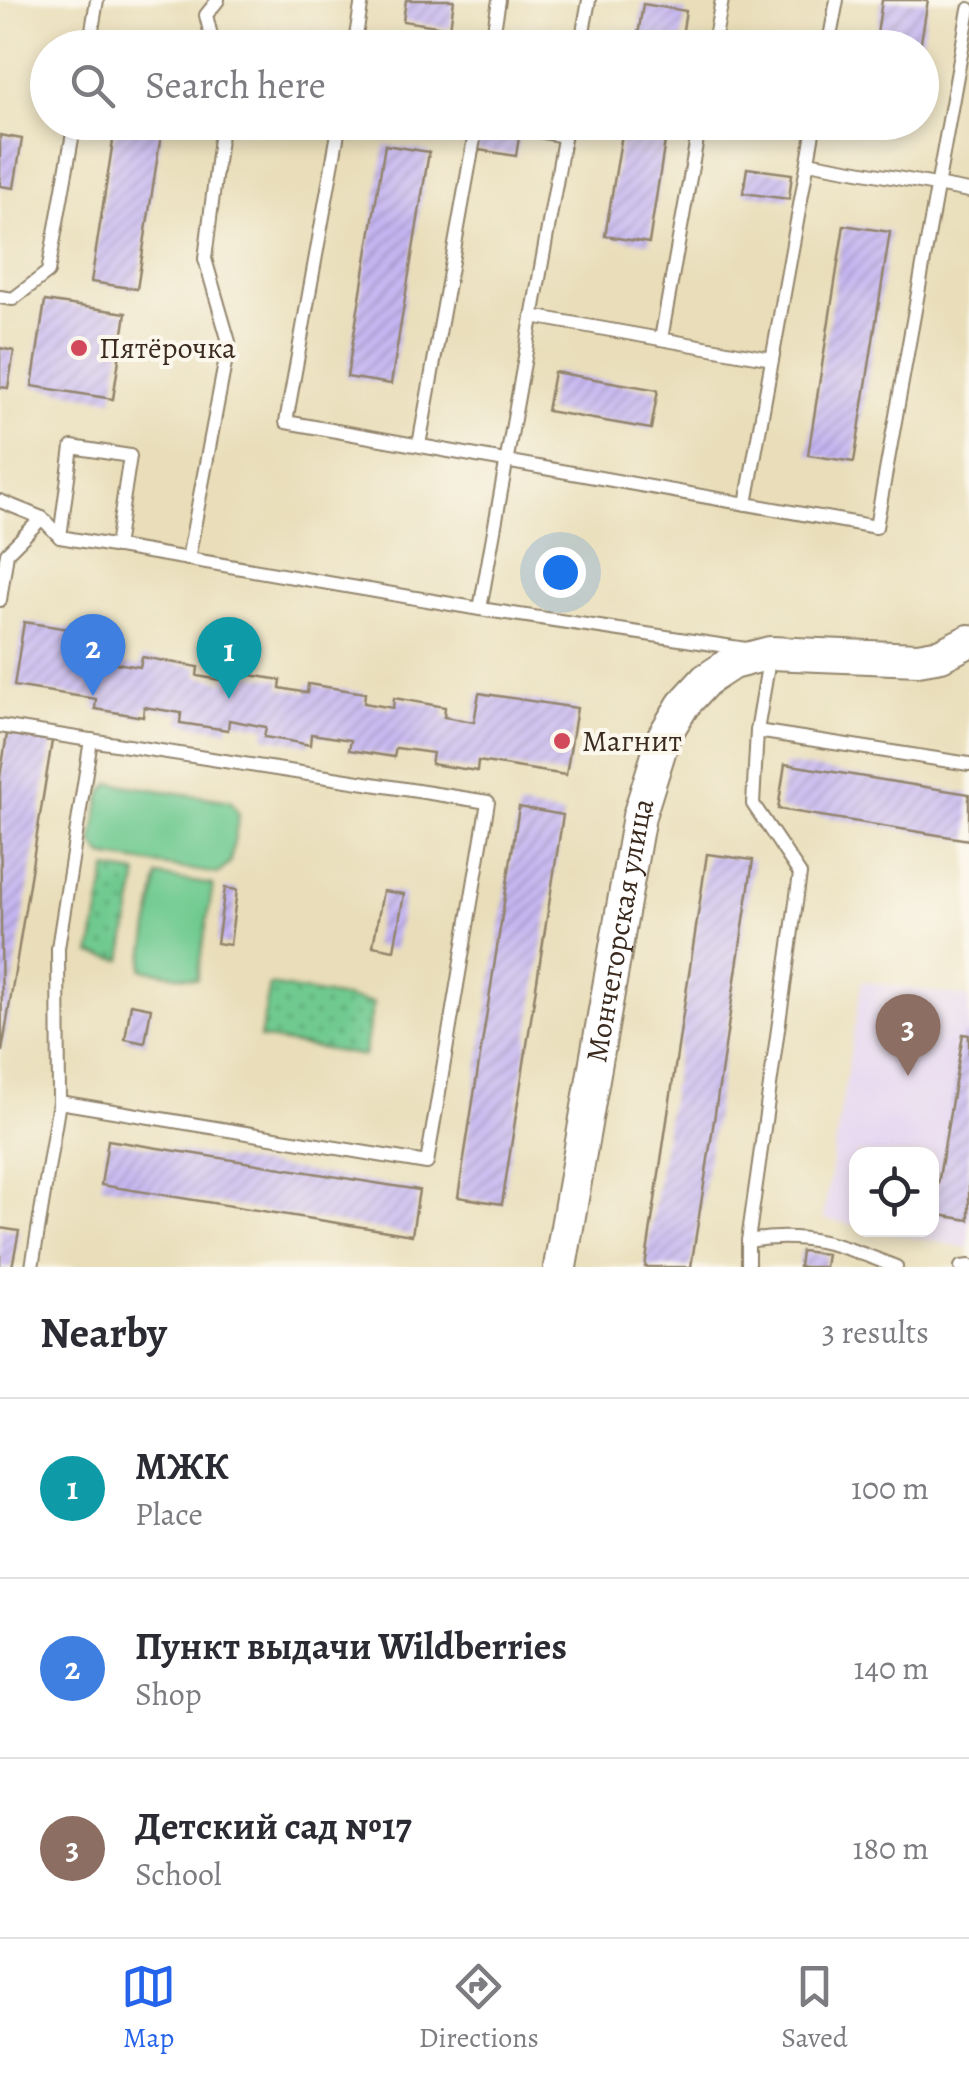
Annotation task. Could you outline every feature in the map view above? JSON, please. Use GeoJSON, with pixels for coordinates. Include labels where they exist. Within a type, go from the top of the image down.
{"type":"FeatureCollection","features":[{"type":"Feature","properties":{"kind":"street"},"geometry":{"type":"LineString","coordinates":[[770,653],[918,659],[941,655],[969,641]]}},
{"type":"Feature","properties":{"kind":"street","name":"Мончегорская улица"},"geometry":{"type":"LineString","coordinates":[[560,1267],[639,816],[650,773],[682,704],[706,680],[732,663],[770,653]]}},
{"type":"Feature","properties":{"kind":"lane"},"geometry":{"type":"LineString","coordinates":[[91,30],[97,0]]}},
{"type":"Feature","properties":{"kind":"lane"},"geometry":{"type":"LineString","coordinates":[[210,30],[206,16],[218,0]]}},
{"type":"Feature","properties":{"kind":"lane"},"geometry":{"type":"LineString","coordinates":[[357,30],[362,0]]}},
{"type":"Feature","properties":{"kind":"lane"},"geometry":{"type":"LineString","coordinates":[[493,30],[499,0]]}},
{"type":"Feature","properties":{"kind":"lane"},"geometry":{"type":"LineString","coordinates":[[583,30],[589,0]]}},
{"type":"Feature","properties":{"kind":"lane"},"geometry":{"type":"LineString","coordinates":[[716,30],[722,0]]}},
{"type":"Feature","properties":{"kind":"lane"},"geometry":{"type":"LineString","coordinates":[[831,30],[837,0]]}},
{"type":"Feature","properties":{"kind":"lane"},"geometry":{"type":"LineString","coordinates":[[337,140],[286,422],[876,527],[969,8]]}},
{"type":"Feature","properties":{"kind":"lane"},"geometry":{"type":"LineString","coordinates":[[0,297],[14,300],[48,272],[72,140]]}},
{"type":"Feature","properties":{"kind":"lane"},"geometry":{"type":"LineString","coordinates":[[188,559],[229,342],[205,259],[220,140]]}},
{"type":"Feature","properties":{"kind":"lane"},"geometry":{"type":"LineString","coordinates":[[419,446],[474,140]]}},
{"type":"Feature","properties":{"kind":"lane"},"geometry":{"type":"LineString","coordinates":[[480,609],[564,140]]}},
{"type":"Feature","properties":{"kind":"lane"},"geometry":{"type":"LineString","coordinates":[[661,339],[697,140]]}},
{"type":"Feature","properties":{"kind":"lane"},"geometry":{"type":"LineString","coordinates":[[746,504],[812,140]]}},
{"type":"Feature","properties":{"kind":"lane"},"geometry":{"type":"LineString","coordinates":[[808,162],[969,191]]}},
{"type":"Feature","properties":{"kind":"lane"},"geometry":{"type":"LineString","coordinates":[[532,316],[772,359]]}},
{"type":"Feature","properties":{"kind":"lane"},"geometry":{"type":"LineString","coordinates":[[60,536],[72,447],[130,456],[116,547]]}},
{"type":"Feature","properties":{"kind":"lane"},"geometry":{"type":"LineString","coordinates":[[0,501],[42,518],[60,536],[480,609],[770,653],[757,731],[753,804],[800,874],[748,1241],[748,1267]]}},
{"type":"Feature","properties":{"kind":"lane"},"geometry":{"type":"LineString","coordinates":[[0,600],[7,553],[42,518]]}},
{"type":"Feature","properties":{"kind":"lane"},"geometry":{"type":"LineString","coordinates":[[0,726],[488,802],[427,1163],[59,1102]]}},
{"type":"Feature","properties":{"kind":"lane"},"geometry":{"type":"LineString","coordinates":[[757,731],[969,764]]}},
{"type":"Feature","properties":{"kind":"lane"},"geometry":{"type":"LineString","coordinates":[[32,1267],[59,1102],[58,948],[91,740]]}},
{"type":"Feature","properties":{"kind":"lane"},"geometry":{"type":"LineString","coordinates":[[748,1241],[781,1236],[839,1243],[896,1267]]}},
{"type":"Feature","properties":{"kind":"lane"},"geometry":{"type":"LineString","coordinates":[[962,1267],[969,1266]]}},
{"type":"Feature","properties":{"kind":"shaded area"},"geometry":{"type":"Polygon","coordinates":[[[862,981],[969,997],[969,1248],[913,1237],[939,1237],[939,1147],[849,1147],[849,1224],[823,1219],[862,981]]]}},
{"type":"Feature","properties":{"kind":"green space"},"geometry":{"type":"Polygon","coordinates":[[[111,783],[231,801],[239,814],[230,863],[218,874],[103,856],[92,842],[102,792],[111,783]]]}},
{"type":"Feature","properties":{"kind":"green space"},"geometry":{"type":"Polygon","coordinates":[[[107,869],[138,874],[122,960],[91,954],[107,869]]]}},
{"type":"Feature","properties":{"kind":"green space"},"geometry":{"type":"Polygon","coordinates":[[[158,876],[213,885],[197,979],[142,969],[158,876]]]}},
{"type":"Feature","properties":{"kind":"green space"},"geometry":{"type":"Polygon","coordinates":[[[270,985],[373,1003],[364,1056],[260,1038],[270,985]]]}},
{"type":"Feature","properties":{"kind":"building"},"geometry":{"type":"Polygon","coordinates":[[[406,0],[454,0],[450,28],[403,21],[406,0]]]}},
{"type":"Feature","properties":{"kind":"building"},"geometry":{"type":"Polygon","coordinates":[[[882,0],[928,0],[923,30],[878,30],[882,0]]]}},
{"type":"Feature","properties":{"kind":"building"},"geometry":{"type":"Polygon","coordinates":[[[643,4],[686,11],[683,30],[639,30],[643,4]]]}},
{"type":"Feature","properties":{"kind":"building"},"geometry":{"type":"Polygon","coordinates":[[[0,135],[22,139],[14,188],[0,186],[0,135]]]}},
{"type":"Feature","properties":{"kind":"building"},"geometry":{"type":"Polygon","coordinates":[[[113,140],[160,140],[137,289],[91,282],[113,140]]]}},
{"type":"Feature","properties":{"kind":"building"},"geometry":{"type":"Polygon","coordinates":[[[474,140],[519,140],[516,156],[473,149],[474,140]]]}},
{"type":"Feature","properties":{"kind":"building"},"geometry":{"type":"Polygon","coordinates":[[[621,140],[665,140],[649,243],[605,236],[621,140]]]}},
{"type":"Feature","properties":{"kind":"building"},"geometry":{"type":"Polygon","coordinates":[[[385,145],[429,152],[391,384],[347,377],[385,145]]]}},
{"type":"Feature","properties":{"kind":"building"},"geometry":{"type":"Polygon","coordinates":[[[747,168],[792,174],[789,199],[743,193],[747,168]]]}},
{"type":"Feature","properties":{"kind":"building"},"geometry":{"type":"Polygon","coordinates":[[[844,225],[890,232],[854,462],[808,455],[844,225]]]}},
{"type":"Feature","properties":{"kind":"building","name":"Пятёрочка"},"geometry":{"type":"Polygon","coordinates":[[[45,301],[126,313],[113,399],[32,386],[45,301]]]}},
{"type":"Feature","properties":{"kind":"building"},"geometry":{"type":"Polygon","coordinates":[[[0,348],[14,351],[8,388],[0,387],[0,348]]]}},
{"type":"Feature","properties":{"kind":"building"},"geometry":{"type":"Polygon","coordinates":[[[554,372],[658,390],[651,429],[547,411],[554,372]]]}},
{"type":"Feature","properties":{"kind":"building"},"geometry":{"type":"Polygon","coordinates":[[[24,622],[114,636],[110,662],[140,667],[142,657],[198,667],[197,676],[226,681],[227,671],[281,680],[280,688],[307,693],[308,684],[365,693],[364,703],[393,708],[394,698],[445,707],[444,717],[474,722],[479,693],[577,708],[566,775],[478,761],[477,771],[431,764],[433,753],[396,748],[394,757],[349,750],[351,740],[311,734],[310,745],[264,737],[266,727],[229,720],[228,730],[180,723],[181,713],[144,707],[143,717],[95,709],[96,699],[14,686],[24,622]]]}},
{"type":"Feature","properties":{"kind":"building"},"geometry":{"type":"Polygon","coordinates":[[[7,734],[52,741],[2,1052],[0,777],[7,734]]]}},
{"type":"Feature","properties":{"kind":"building"},"geometry":{"type":"Polygon","coordinates":[[[785,764],[969,794],[969,840],[778,809],[785,764]]]}},
{"type":"Feature","properties":{"kind":"building"},"geometry":{"type":"Polygon","coordinates":[[[519,807],[563,815],[502,1204],[458,1197],[519,807]]]}},
{"type":"Feature","properties":{"kind":"building"},"geometry":{"type":"Polygon","coordinates":[[[707,854],[753,860],[711,1140],[691,1267],[645,1267],[707,854]]]}},
{"type":"Feature","properties":{"kind":"building"},"geometry":{"type":"Polygon","coordinates":[[[225,888],[237,890],[230,945],[217,943],[225,888]]]}},
{"type":"Feature","properties":{"kind":"building"},"geometry":{"type":"Polygon","coordinates":[[[383,891],[404,894],[394,950],[373,946],[383,891]]]}},
{"type":"Feature","properties":{"kind":"building"},"geometry":{"type":"Polygon","coordinates":[[[131,1004],[151,1008],[145,1043],[125,1039],[131,1004]]]}},
{"type":"Feature","properties":{"kind":"building"},"geometry":{"type":"Polygon","coordinates":[[[963,1034],[969,1035],[969,1220],[939,1215],[939,1178],[963,1034]]]}},
{"type":"Feature","properties":{"kind":"building"},"geometry":{"type":"Polygon","coordinates":[[[108,1140],[419,1190],[412,1235],[101,1185],[108,1140]]]}},
{"type":"Feature","properties":{"kind":"building"},"geometry":{"type":"Polygon","coordinates":[[[0,1228],[19,1231],[12,1267],[0,1267],[0,1228]]]}},
{"type":"Feature","properties":{"kind":"building"},"geometry":{"type":"Polygon","coordinates":[[[801,1251],[827,1254],[825,1267],[799,1267],[801,1251]]]}},
{"type":"Feature","properties":{"kind":"place","name":"Пятёрочка"},"geometry":{"type":"Point","coordinates":[79,348]}},
{"type":"Feature","properties":{"kind":"place","name":"Пункт выдачи Wildberries"},"geometry":{"type":"Point","coordinates":[93,696]}},
{"type":"Feature","properties":{"kind":"place","name":"МЖК"},"geometry":{"type":"Point","coordinates":[229,699]}},
{"type":"Feature","properties":{"kind":"place","name":"Магнит"},"geometry":{"type":"Point","coordinates":[562,741]}},
{"type":"Feature","properties":{"kind":"place","name":"Детский сад №17"},"geometry":{"type":"Point","coordinates":[908,1076]}}]}
